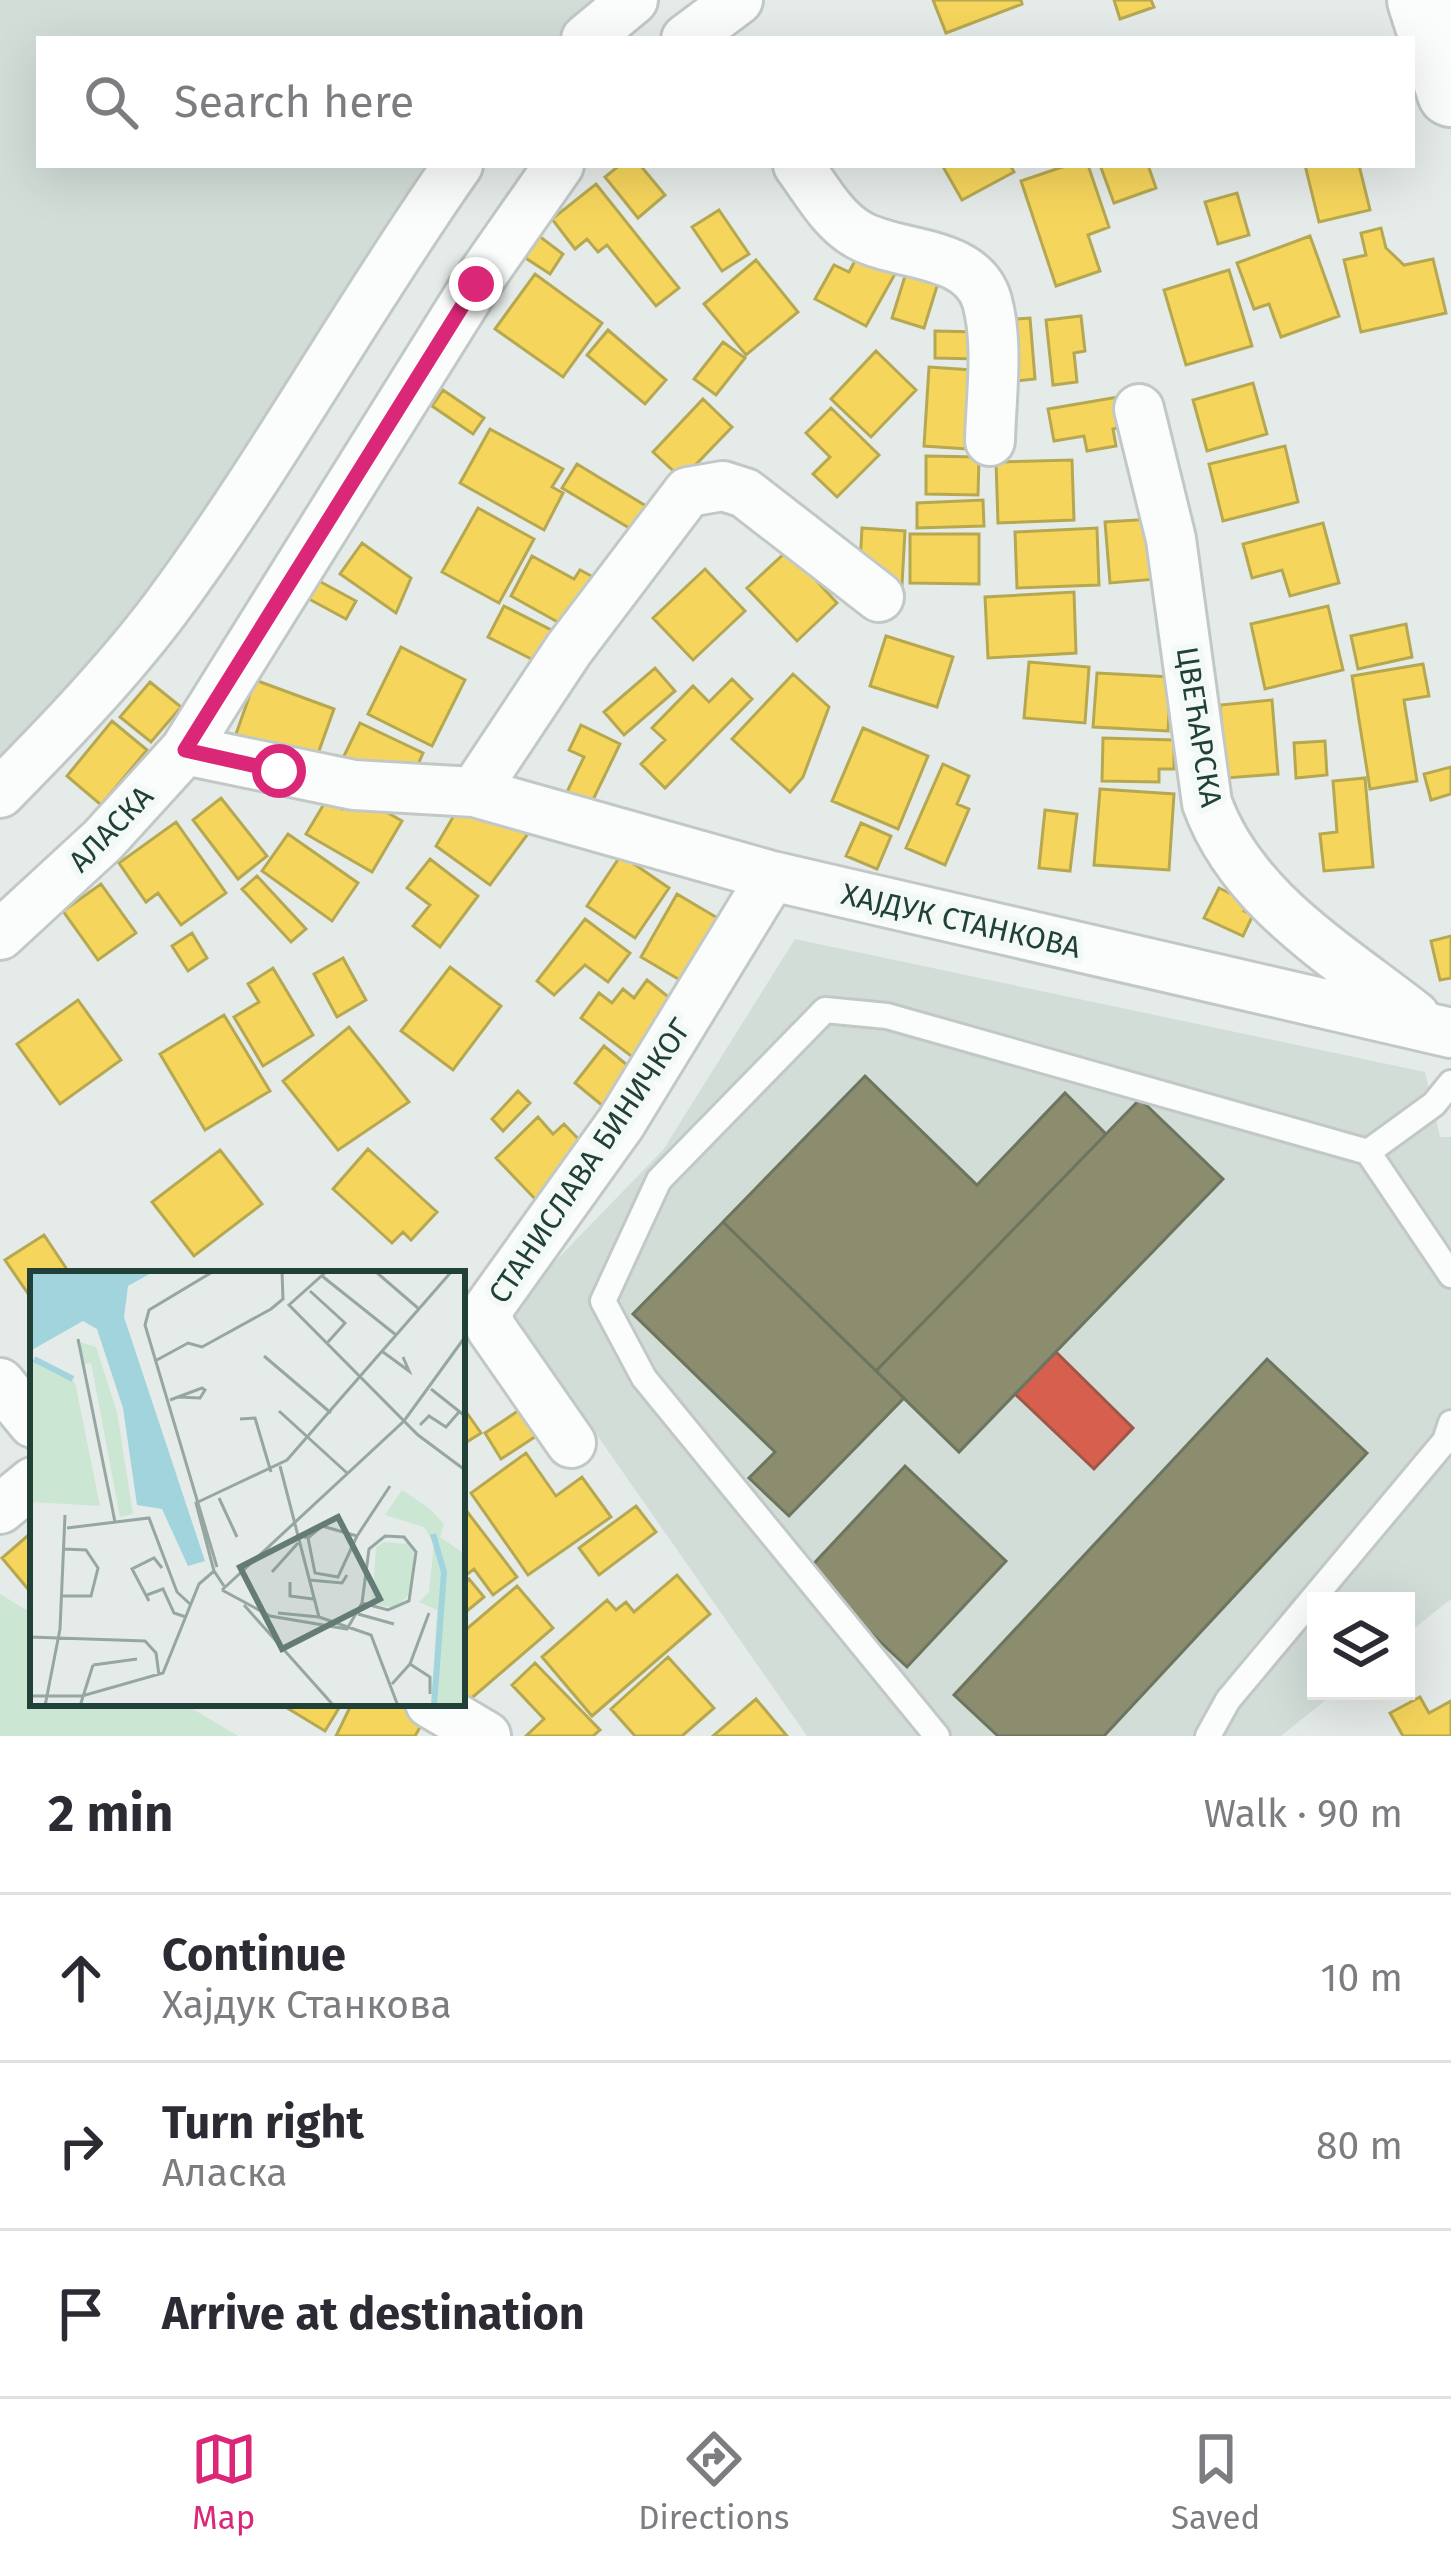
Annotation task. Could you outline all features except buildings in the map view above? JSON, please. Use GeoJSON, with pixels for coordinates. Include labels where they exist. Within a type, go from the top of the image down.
{"type":"FeatureCollection","features":[{"type":"Feature","properties":{"kind":"main road"},"geometry":{"type":"LineString","coordinates":[[1420,0],[1451,93]]}},
{"type":"Feature","properties":{"kind":"street"},"geometry":{"type":"LineString","coordinates":[[590,36],[633,0]]}},
{"type":"Feature","properties":{"kind":"street"},"geometry":{"type":"LineString","coordinates":[[0,793],[162,613],[257,479],[399,248],[456,168]]}},
{"type":"Feature","properties":{"kind":"street","name":"АЛАСКА"},"geometry":{"type":"LineString","coordinates":[[0,935],[103,840],[185,750],[476,284],[557,168]]}},
{"type":"Feature","properties":{"kind":"street"},"geometry":{"type":"LineString","coordinates":[[800,168],[831,211],[857,234],[938,259],[977,281],[987,300],[992,339],[990,441]]}},
{"type":"Feature","properties":{"kind":"street","name":"ЦВЕЋАРСКА"},"geometry":{"type":"LineString","coordinates":[[1139,409],[1172,538],[1207,803],[1217,831],[1238,863],[1291,920],[1440,1030]]}},
{"type":"Feature","properties":{"kind":"street"},"geometry":{"type":"LineString","coordinates":[[474,792],[638,552],[688,492],[723,486],[745,493],[879,597]]}},
{"type":"Feature","properties":{"kind":"street","name":"ХАЈДУК СТАНКОВА"},"geometry":{"type":"LineString","coordinates":[[185,750],[354,785],[474,792],[772,876],[1440,1030]]}},
{"type":"Feature","properties":{"kind":"street","name":"СТАНИСЛАВА БИНИЧКОГ"},"geometry":{"type":"LineString","coordinates":[[571,1443],[491,1328],[488,1310],[622,1123],[772,876]]}},
{"type":"Feature","properties":{"kind":"street"},"geometry":{"type":"LineString","coordinates":[[0,1383],[30,1419]]}},
{"type":"Feature","properties":{"kind":"street"},"geometry":{"type":"LineString","coordinates":[[0,1509],[30,1484]]}},
{"type":"Feature","properties":{"kind":"street"},"geometry":{"type":"LineString","coordinates":[[435,1706],[486,1736]]}},
{"type":"Feature","properties":{"kind":"lane"},"geometry":{"type":"LineString","coordinates":[[938,1736],[644,1378],[603,1301],[659,1180],[825,1010],[887,1016],[1368,1152],[1451,1275]]}},
{"type":"Feature","properties":{"kind":"lane"},"geometry":{"type":"LineString","coordinates":[[1368,1152],[1434,1104],[1451,1083]]}},
{"type":"Feature","properties":{"kind":"lane"},"geometry":{"type":"LineString","coordinates":[[1208,1736],[1228,1700],[1444,1441],[1451,1423]]}},
{"type":"Feature","properties":{"kind":"shaded area"},"geometry":{"type":"Polygon","coordinates":[[[0,0],[629,0],[584,36],[36,36],[36,168],[438,168],[169,573],[59,708],[0,764],[0,0]]]}},
{"type":"Feature","properties":{"kind":"shaded area"},"geometry":{"type":"Polygon","coordinates":[[[795,939],[1425,1072],[1440,1137],[1451,1137],[1451,1599],[1415,1628],[1415,1592],[1307,1592],[1307,1700],[1326,1700],[1281,1736],[807,1736],[509,1309],[663,1150],[795,939]]]}},
{"type":"Feature","properties":{"kind":"green space"},"geometry":{"type":"Polygon","coordinates":[[[0,1594],[30,1612],[30,1706],[188,1706],[238,1736],[0,1736],[0,1594]]]}},
{"type":"Feature","properties":{"kind":"route"},"geometry":{"type":"LineString","coordinates":[[279,771],[185,750],[476,284]]}}]}
